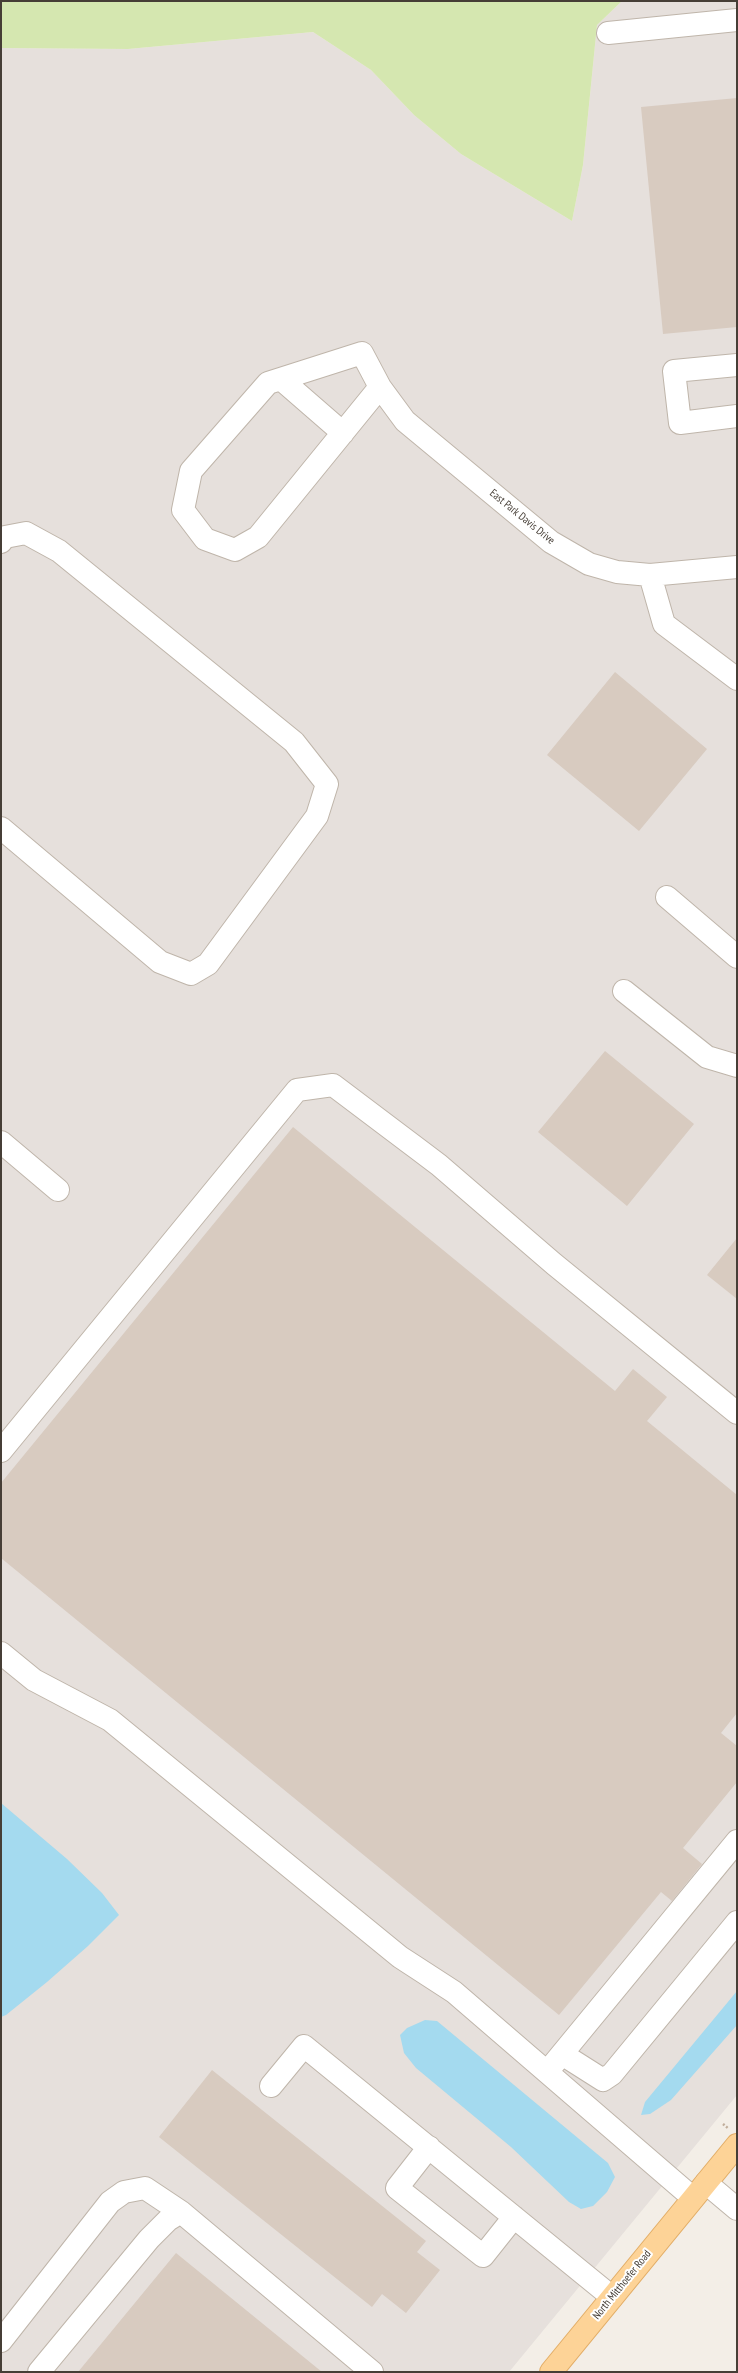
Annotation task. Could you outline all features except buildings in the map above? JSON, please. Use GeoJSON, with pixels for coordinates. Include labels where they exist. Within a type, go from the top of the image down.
{"type":"FeatureCollection","features":[{"type":"Feature","properties":{"kind":"main road","name":"North Mitthoefer Road"},"geometry":{"type":"LineString","coordinates":[[551,2372],[737,2145]]}},
{"type":"Feature","properties":{"kind":"street"},"geometry":{"type":"LineString","coordinates":[[608,33],[737,20]]}},
{"type":"Feature","properties":{"kind":"street","name":"East Park Davis Drive"},"geometry":{"type":"LineString","coordinates":[[282,380],[362,354],[380,386],[405,421],[551,542],[589,564],[617,572],[650,575],[737,567]]}},
{"type":"Feature","properties":{"kind":"street"},"geometry":{"type":"LineString","coordinates":[[737,365],[674,371],[680,423],[737,416]]}},
{"type":"Feature","properties":{"kind":"street"},"geometry":{"type":"LineString","coordinates":[[343,433],[282,380],[268,383],[191,471],[183,510],[205,540],[235,550],[258,538],[343,433],[380,386]]}},
{"type":"Feature","properties":{"kind":"street"},"geometry":{"type":"LineString","coordinates":[[1,542],[5,537],[26,533],[59,551],[294,742],[327,784],[317,816],[208,964],[191,974],[160,962],[1,828]]}},
{"type":"Feature","properties":{"kind":"street"},"geometry":{"type":"LineString","coordinates":[[650,575],[664,624],[737,679]]}},
{"type":"Feature","properties":{"kind":"street"},"geometry":{"type":"LineString","coordinates":[[667,897],[737,957]]}},
{"type":"Feature","properties":{"kind":"street"},"geometry":{"type":"LineString","coordinates":[[624,991],[707,1057],[737,1066]]}},
{"type":"Feature","properties":{"kind":"street"},"geometry":{"type":"LineString","coordinates":[[1,1451],[297,1090],[333,1085],[439,1165],[572,1280],[737,1413]]}},
{"type":"Feature","properties":{"kind":"street"},"geometry":{"type":"LineString","coordinates":[[1,1142],[58,1190]]}},
{"type":"Feature","properties":{"kind":"street"},"geometry":{"type":"LineString","coordinates":[[1,1653],[34,1680],[110,1720],[400,1957],[454,1992],[547,2072],[700,2190],[737,2208]]}},
{"type":"Feature","properties":{"kind":"street"},"geometry":{"type":"LineString","coordinates":[[547,2072],[737,1841]]}},
{"type":"Feature","properties":{"kind":"street"},"geometry":{"type":"LineString","coordinates":[[562,2054],[602,2080],[612,2074],[737,1922]]}},
{"type":"Feature","properties":{"kind":"street"},"geometry":{"type":"LineString","coordinates":[[271,2086],[304,2046],[612,2297]]}},
{"type":"Feature","properties":{"kind":"street"},"geometry":{"type":"LineString","coordinates":[[429,2147],[397,2188],[483,2256],[514,2217]]}},
{"type":"Feature","properties":{"kind":"street"},"geometry":{"type":"LineString","coordinates":[[1,2341],[110,2202],[124,2192],[145,2188],[181,2212],[372,2372]]}},
{"type":"Feature","properties":{"kind":"street"},"geometry":{"type":"LineString","coordinates":[[39,2372],[149,2238],[168,2220],[181,2212]]}},
{"type":"Feature","properties":{"kind":"shaded area"},"geometry":{"type":"Polygon","coordinates":[[[622,1],[737,1],[737,2095],[509,2372],[1,2372],[1,48],[128,49],[313,32],[371,70],[414,115],[461,154],[572,221],[583,165],[597,25],[622,1]]]}},
{"type":"Feature","properties":{"kind":"green space"},"geometry":{"type":"Polygon","coordinates":[[[1,1],[622,1],[597,25],[583,165],[572,221],[461,154],[414,115],[371,70],[313,32],[128,49],[1,48],[1,1]]]}},
{"type":"Feature","properties":{"kind":"water"},"geometry":{"type":"Polygon","coordinates":[[[1,1803],[67,1859],[102,1893],[119,1915],[88,1946],[47,1982],[6,2015],[1,2017],[1,1803]]]}},
{"type":"Feature","properties":{"kind":"water"},"geometry":{"type":"Polygon","coordinates":[[[737,1991],[737,2025],[671,2100],[650,2114],[641,2115],[645,2102],[737,1991]]]}},
{"type":"Feature","properties":{"kind":"water"},"geometry":{"type":"Polygon","coordinates":[[[425,2020],[437,2021],[608,2163],[615,2177],[607,2192],[593,2206],[581,2209],[569,2202],[511,2147],[416,2068],[404,2053],[400,2035],[407,2028],[425,2020]]]}}]}
